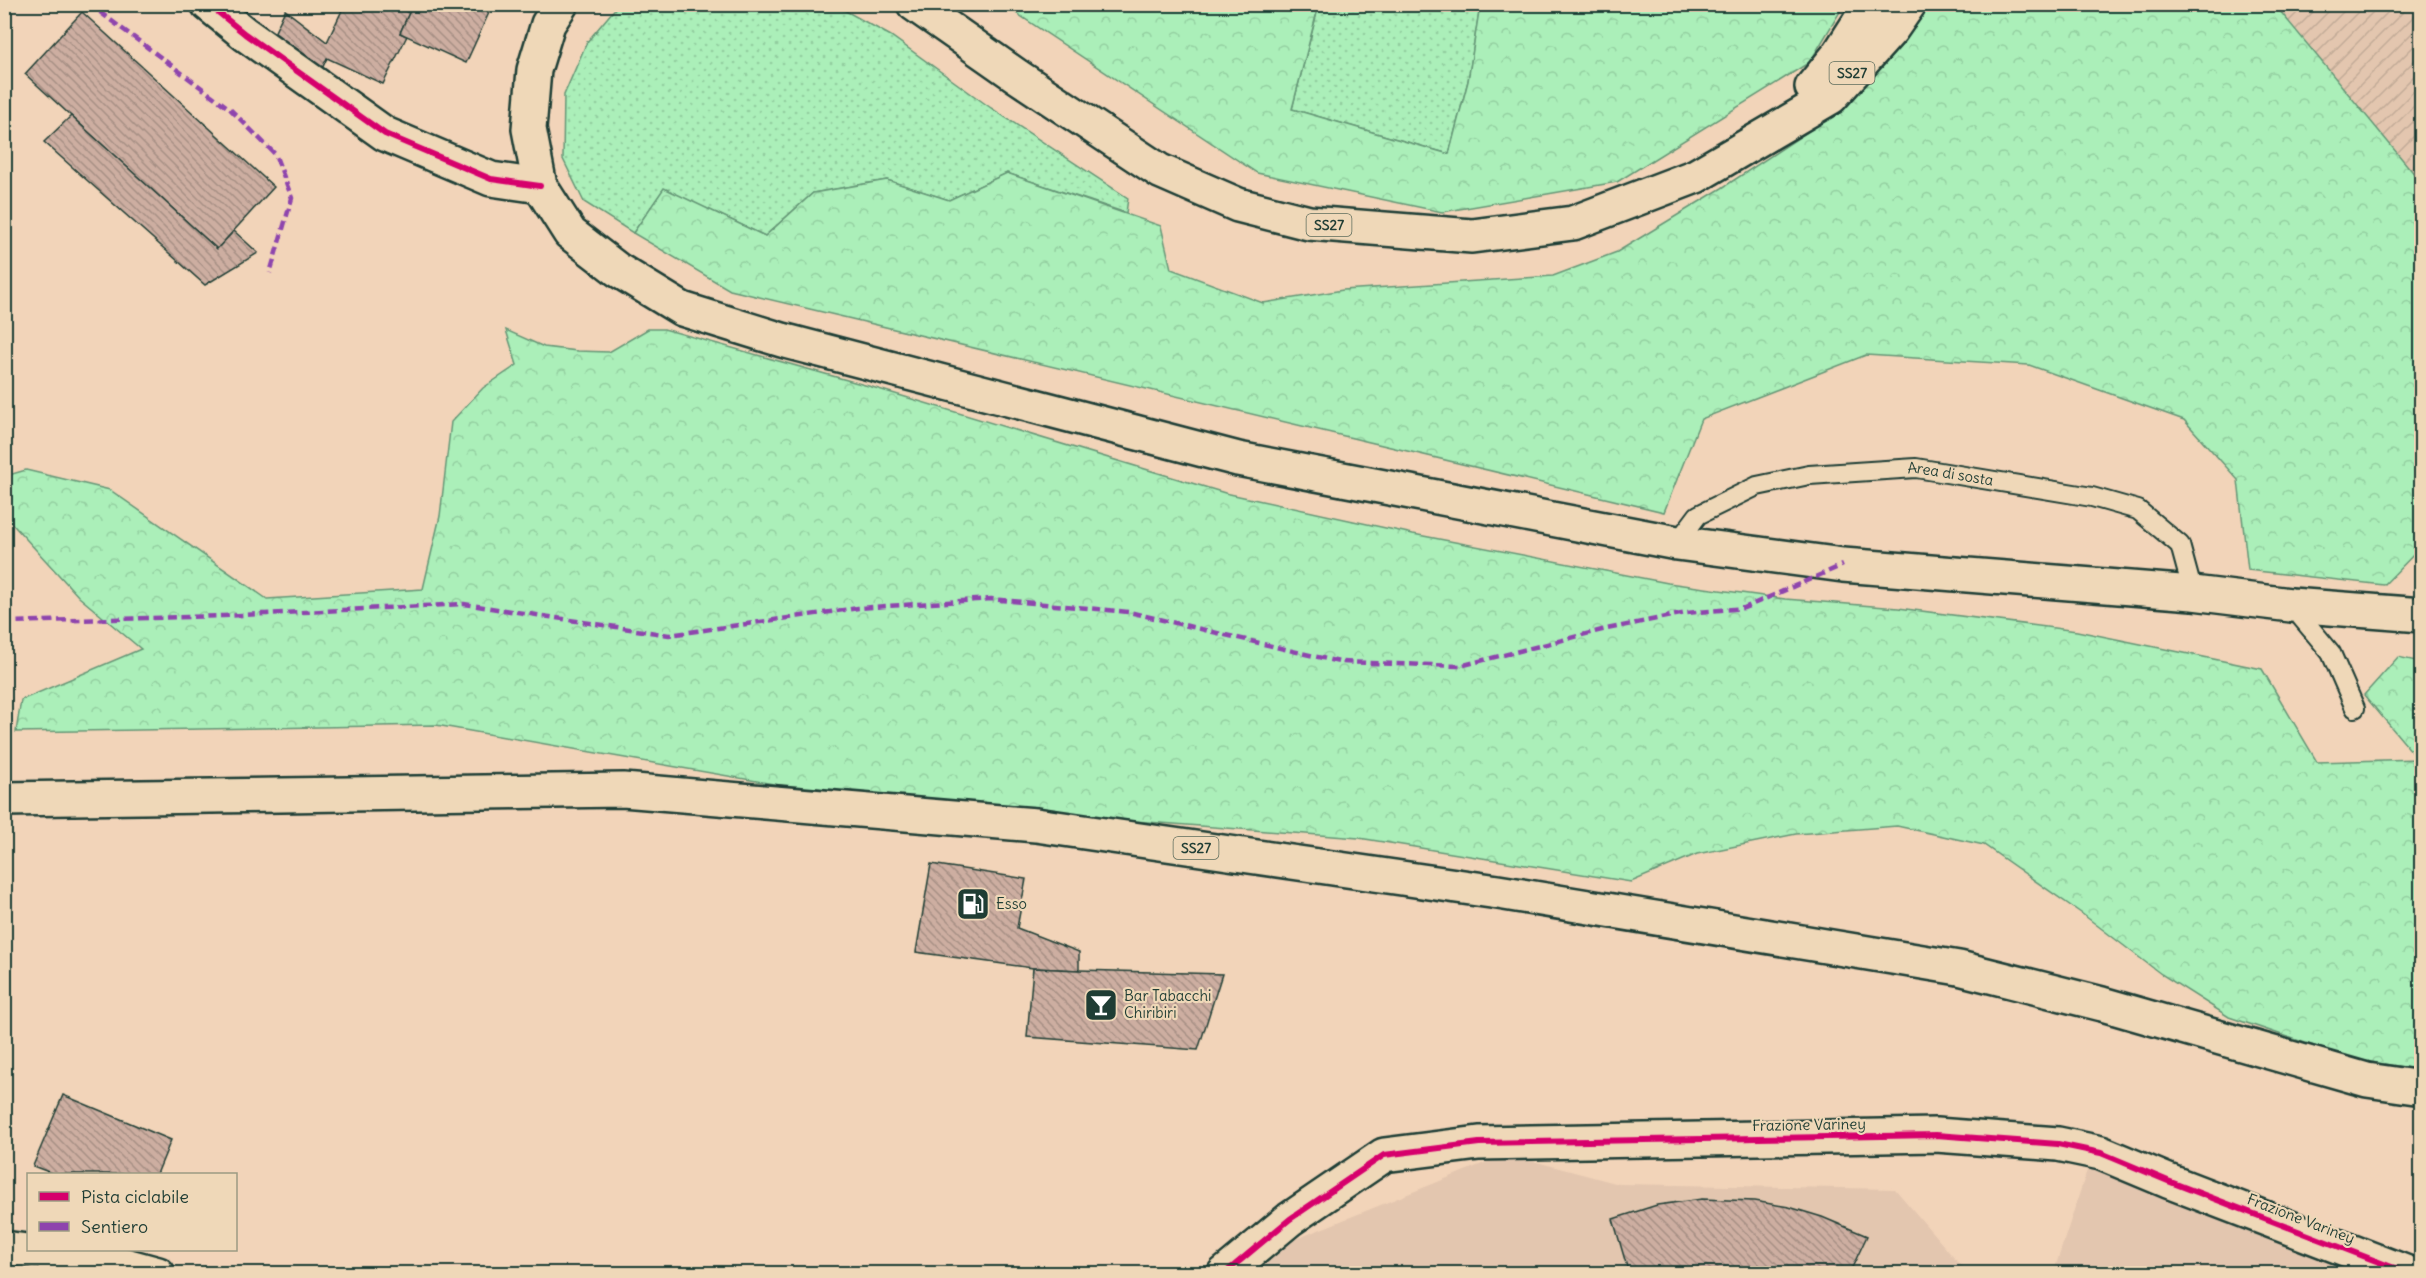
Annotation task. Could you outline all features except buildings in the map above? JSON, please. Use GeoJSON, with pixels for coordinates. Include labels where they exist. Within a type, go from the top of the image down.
{"type":"FeatureCollection","features":[{"type":"Feature","properties":{"kind":"main road"},"geometry":{"type":"LineString","coordinates":[[208,4],[245,34],[385,134],[491,179],[540,186]]}},
{"type":"Feature","properties":{"kind":"main road"},"geometry":{"type":"LineString","coordinates":[[561,4],[548,24],[534,70],[529,129],[540,186],[570,234],[618,270],[682,309],[782,340],[1238,459],[1677,543],[1843,565],[2193,593],[2291,606],[2421,615]]}},
{"type":"Feature","properties":{"kind":"main road","name":"SS27"},"geometry":{"type":"LineString","coordinates":[[914,4],[1160,171],[1238,206],[1309,223],[1472,236],[1573,223],[1696,176],[1831,97],[1890,30],[1909,4]]}},
{"type":"Feature","properties":{"kind":"main road"},"geometry":{"type":"LineString","coordinates":[[1780,126],[1839,54],[1871,4]]}},
{"type":"Feature","properties":{"kind":"main road","name":"SS27"},"geometry":{"type":"LineString","coordinates":[[4,800],[622,790],[1036,825],[1498,892],[1959,968],[2114,1008],[2367,1080],[2421,1088]]}},
{"type":"Feature","properties":{"kind":"main road","name":"Frazione Variney"},"geometry":{"type":"LineString","coordinates":[[1224,1274],[1290,1219],[1384,1155],[1479,1143],[1936,1135],[2058,1144],[2101,1153],[2410,1274]]}},
{"type":"Feature","properties":{"kind":"main road"},"geometry":{"type":"LineString","coordinates":[[4,1248],[27,1251]]}},
{"type":"Feature","properties":{"kind":"main road"},"geometry":{"type":"LineString","coordinates":[[28,1251],[114,1262],[158,1274]]}},
{"type":"Feature","properties":{"kind":"lane","name":"Area di sosta"},"geometry":{"type":"LineString","coordinates":[[1677,543],[1698,515],[1757,486],[1809,475],[1916,468],[2092,496],[2138,510],[2180,545],[2193,593]]}},
{"type":"Feature","properties":{"kind":"lane"},"geometry":{"type":"LineString","coordinates":[[2291,606],[2331,653],[2355,708]]}},
{"type":"Feature","properties":{"kind":"shaded area"},"geometry":{"type":"Polygon","coordinates":[[[2275,5],[2421,5],[2421,182],[2275,5]]]}},
{"type":"Feature","properties":{"kind":"shaded area"},"geometry":{"type":"Polygon","coordinates":[[[2097,1140],[2396,1274],[2053,1274],[2097,1140]]]}},
{"type":"Feature","properties":{"kind":"shaded area"},"geometry":{"type":"Polygon","coordinates":[[[1507,1154],[1619,1184],[1895,1189],[1967,1273],[1247,1274],[1264,1252],[1507,1154]]]}},
{"type":"Feature","properties":{"kind":"green space"},"geometry":{"type":"Polygon","coordinates":[[[1305,4],[1318,8],[1292,109],[1449,154],[1468,81],[1480,5],[1844,5],[1810,62],[1617,182],[1442,212],[1257,173],[1004,5],[1305,4]]]}},
{"type":"Feature","properties":{"kind":"green space"},"geometry":{"type":"Polygon","coordinates":[[[618,5],[835,5],[891,36],[991,108],[1128,198],[1126,213],[1007,173],[949,200],[887,180],[813,193],[765,236],[664,189],[633,233],[584,202],[563,159],[564,95],[587,42],[618,5]]]}},
{"type":"Feature","properties":{"kind":"green space"},"geometry":{"type":"Polygon","coordinates":[[[1305,5],[1480,5],[1468,81],[1449,154],[1292,109],[1318,9],[1305,5]]]}},
{"type":"Feature","properties":{"kind":"green space"},"geometry":{"type":"Polygon","coordinates":[[[1930,5],[2275,5],[2421,182],[2421,547],[2384,585],[2248,570],[2238,480],[2184,420],[2029,365],[1866,355],[1701,419],[1664,512],[730,290],[633,233],[664,188],[765,236],[813,193],[887,180],[949,200],[1007,173],[1161,226],[1171,269],[1263,303],[1343,290],[1553,276],[1617,252],[1722,188],[1827,119],[1899,44],[1930,5]]]}},
{"type":"Feature","properties":{"kind":"green space"},"geometry":{"type":"Polygon","coordinates":[[[648,329],[664,329],[872,387],[1225,493],[1413,534],[1668,583],[1785,599],[1898,608],[2077,631],[2262,669],[2317,762],[2418,759],[2364,695],[2398,657],[2421,662],[2421,1070],[2353,1059],[2229,1017],[2161,974],[2081,913],[1984,845],[1897,826],[1796,834],[1697,854],[1631,882],[1359,838],[871,801],[436,725],[16,732],[21,700],[141,649],[79,597],[5,516],[5,476],[26,470],[110,490],[267,599],[423,589],[440,516],[451,422],[483,388],[517,365],[506,330],[544,347],[609,352],[648,329]]]}},
{"type":"Feature","properties":{"kind":"marked path"},"geometry":{"type":"LineString","coordinates":[[89,4],[230,109],[275,154],[292,198],[270,273]]}},
{"type":"Feature","properties":{"kind":"marked path"},"geometry":{"type":"LineString","coordinates":[[4,622],[223,616],[464,604],[669,635],[858,608],[991,599],[1129,612],[1339,662],[1460,666],[1602,630],[1686,613],[1744,608],[1843,565]]}},
{"type":"Feature","properties":{"kind":"cycle path"},"geometry":{"type":"LineString","coordinates":[[208,4],[245,34],[385,134],[491,179],[540,186]]}},
{"type":"Feature","properties":{"kind":"cycle path"},"geometry":{"type":"LineString","coordinates":[[1224,1274],[1290,1219],[1384,1155],[1479,1143],[1936,1135],[2058,1144],[2101,1153],[2410,1274]]}},
{"type":"Feature","properties":{"kind":"place","name":"Esso"},"geometry":{"type":"Point","coordinates":[973,904]}},
{"type":"Feature","properties":{"kind":"place","name":"Bar Tabacchi Chiribiri"},"geometry":{"type":"Point","coordinates":[1101,1005]}}]}
